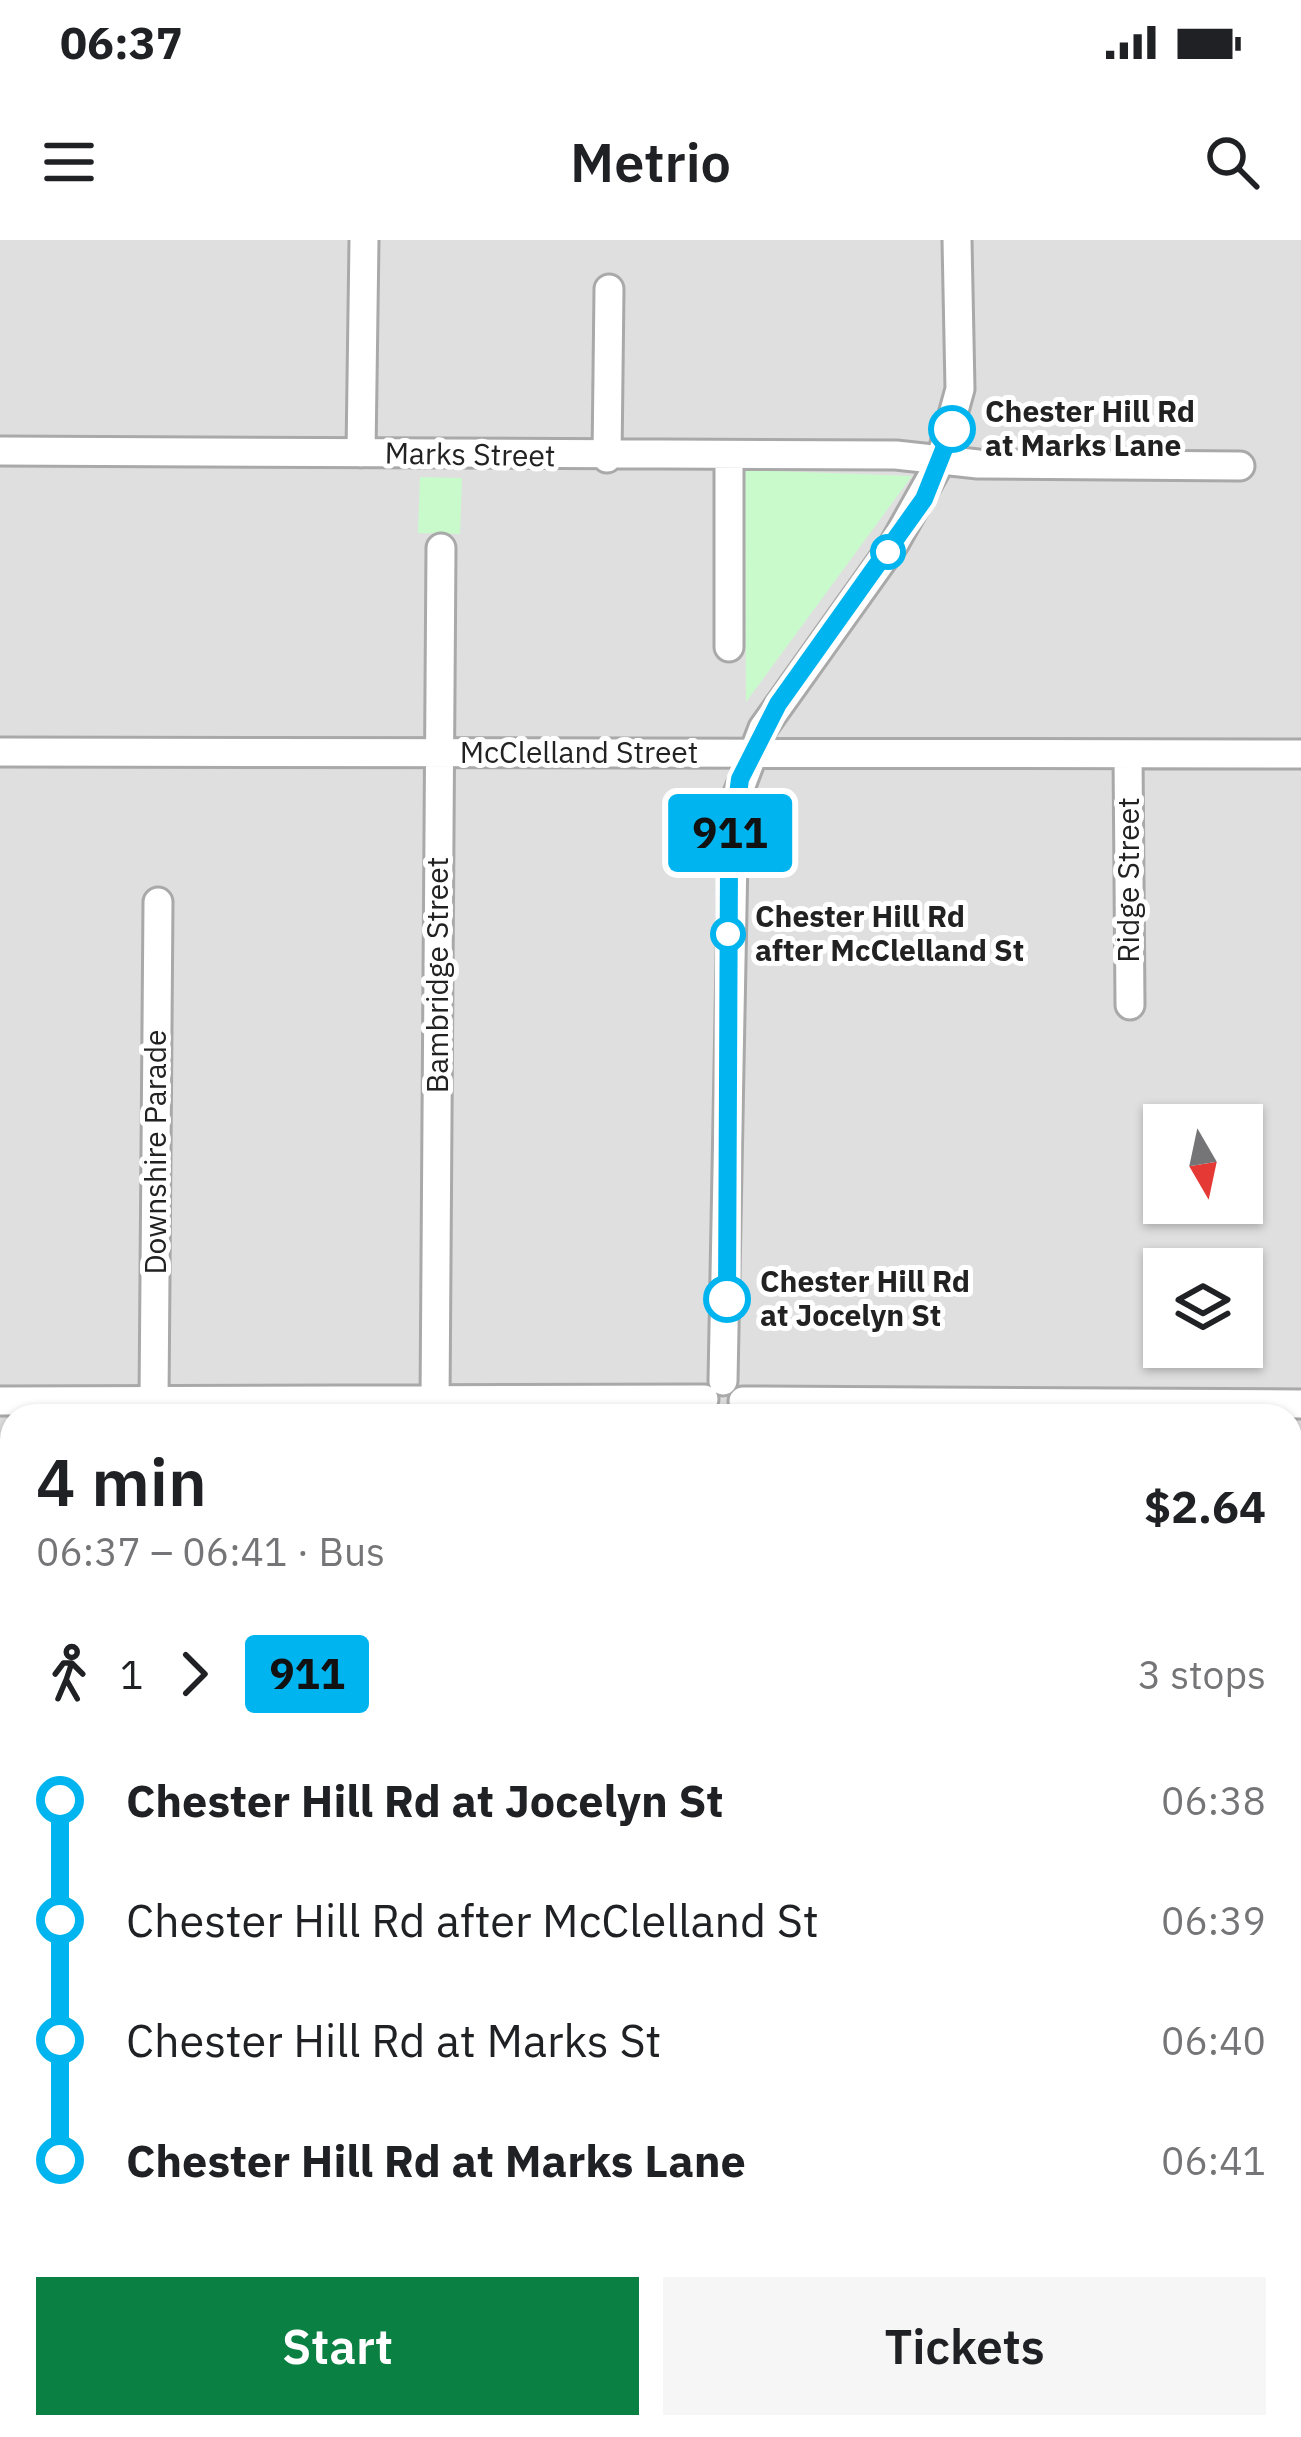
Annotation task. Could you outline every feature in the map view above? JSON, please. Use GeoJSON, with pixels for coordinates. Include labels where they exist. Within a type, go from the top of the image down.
{"type":"FeatureCollection","features":[{"type":"Feature","properties":{"kind":"street"},"geometry":{"type":"LineString","coordinates":[[361,453],[364,240]]}},
{"type":"Feature","properties":{"kind":"street"},"geometry":{"type":"LineString","coordinates":[[840,1404],[723,1402],[729,864],[734,804],[749,753],[914,514],[940,462],[960,389],[957,240]]}},
{"type":"Feature","properties":{"kind":"street"},"geometry":{"type":"LineString","coordinates":[[607,458],[609,289]]}},
{"type":"Feature","properties":{"kind":"street","name":"Marks Street"},"geometry":{"type":"LineString","coordinates":[[0,451],[607,458],[896,455],[940,462],[1240,466]]}},
{"type":"Feature","properties":{"kind":"street"},"geometry":{"type":"LineString","coordinates":[[729,456],[729,646]]}},
{"type":"Feature","properties":{"kind":"street","name":"Bambridge Street"},"geometry":{"type":"LineString","coordinates":[[435,1403],[441,548]]}},
{"type":"Feature","properties":{"kind":"street","name":"McClelland Street"},"geometry":{"type":"LineString","coordinates":[[0,752],[1301,754]]}},
{"type":"Feature","properties":{"kind":"street","name":"Ridge Street"},"geometry":{"type":"LineString","coordinates":[[1129,754],[1130,1005]]}},
{"type":"Feature","properties":{"kind":"street","name":"Downshire Parade"},"geometry":{"type":"LineString","coordinates":[[154,1401],[158,902]]}},
{"type":"Feature","properties":{"kind":"street"},"geometry":{"type":"LineString","coordinates":[[0,1401],[476,1404]]}},
{"type":"Feature","properties":{"kind":"shaded area"},"geometry":{"type":"Polygon","coordinates":[[[0,240],[1301,240],[1301,1404],[0,1404],[0,240]]]}},
{"type":"Feature","properties":{"kind":"green space"},"geometry":{"type":"Polygon","coordinates":[[[745,470],[912,476],[746,702],[745,470]]]}},
{"type":"Feature","properties":{"kind":"green space"},"geometry":{"type":"Polygon","coordinates":[[[420,477],[462,478],[460,534],[418,533],[420,477]]]}},
{"type":"Feature","properties":{"kind":"bus line","name":"911"},"geometry":{"type":"LineString","coordinates":[[727,1299],[729,864],[740,779],[749,753],[778,704],[924,499],[952,429]]}},
{"type":"Feature","properties":{"kind":"place","name":"Chester Hill Rd at Marks Lane"},"geometry":{"type":"Point","coordinates":[952,429]}},
{"type":"Feature","properties":{"kind":"place","name":"Chester Hill Rd after McClelland St"},"geometry":{"type":"Point","coordinates":[728,934]}},
{"type":"Feature","properties":{"kind":"place","name":"Chester Hill Rd at Jocelyn St"},"geometry":{"type":"Point","coordinates":[727,1299]}}]}
